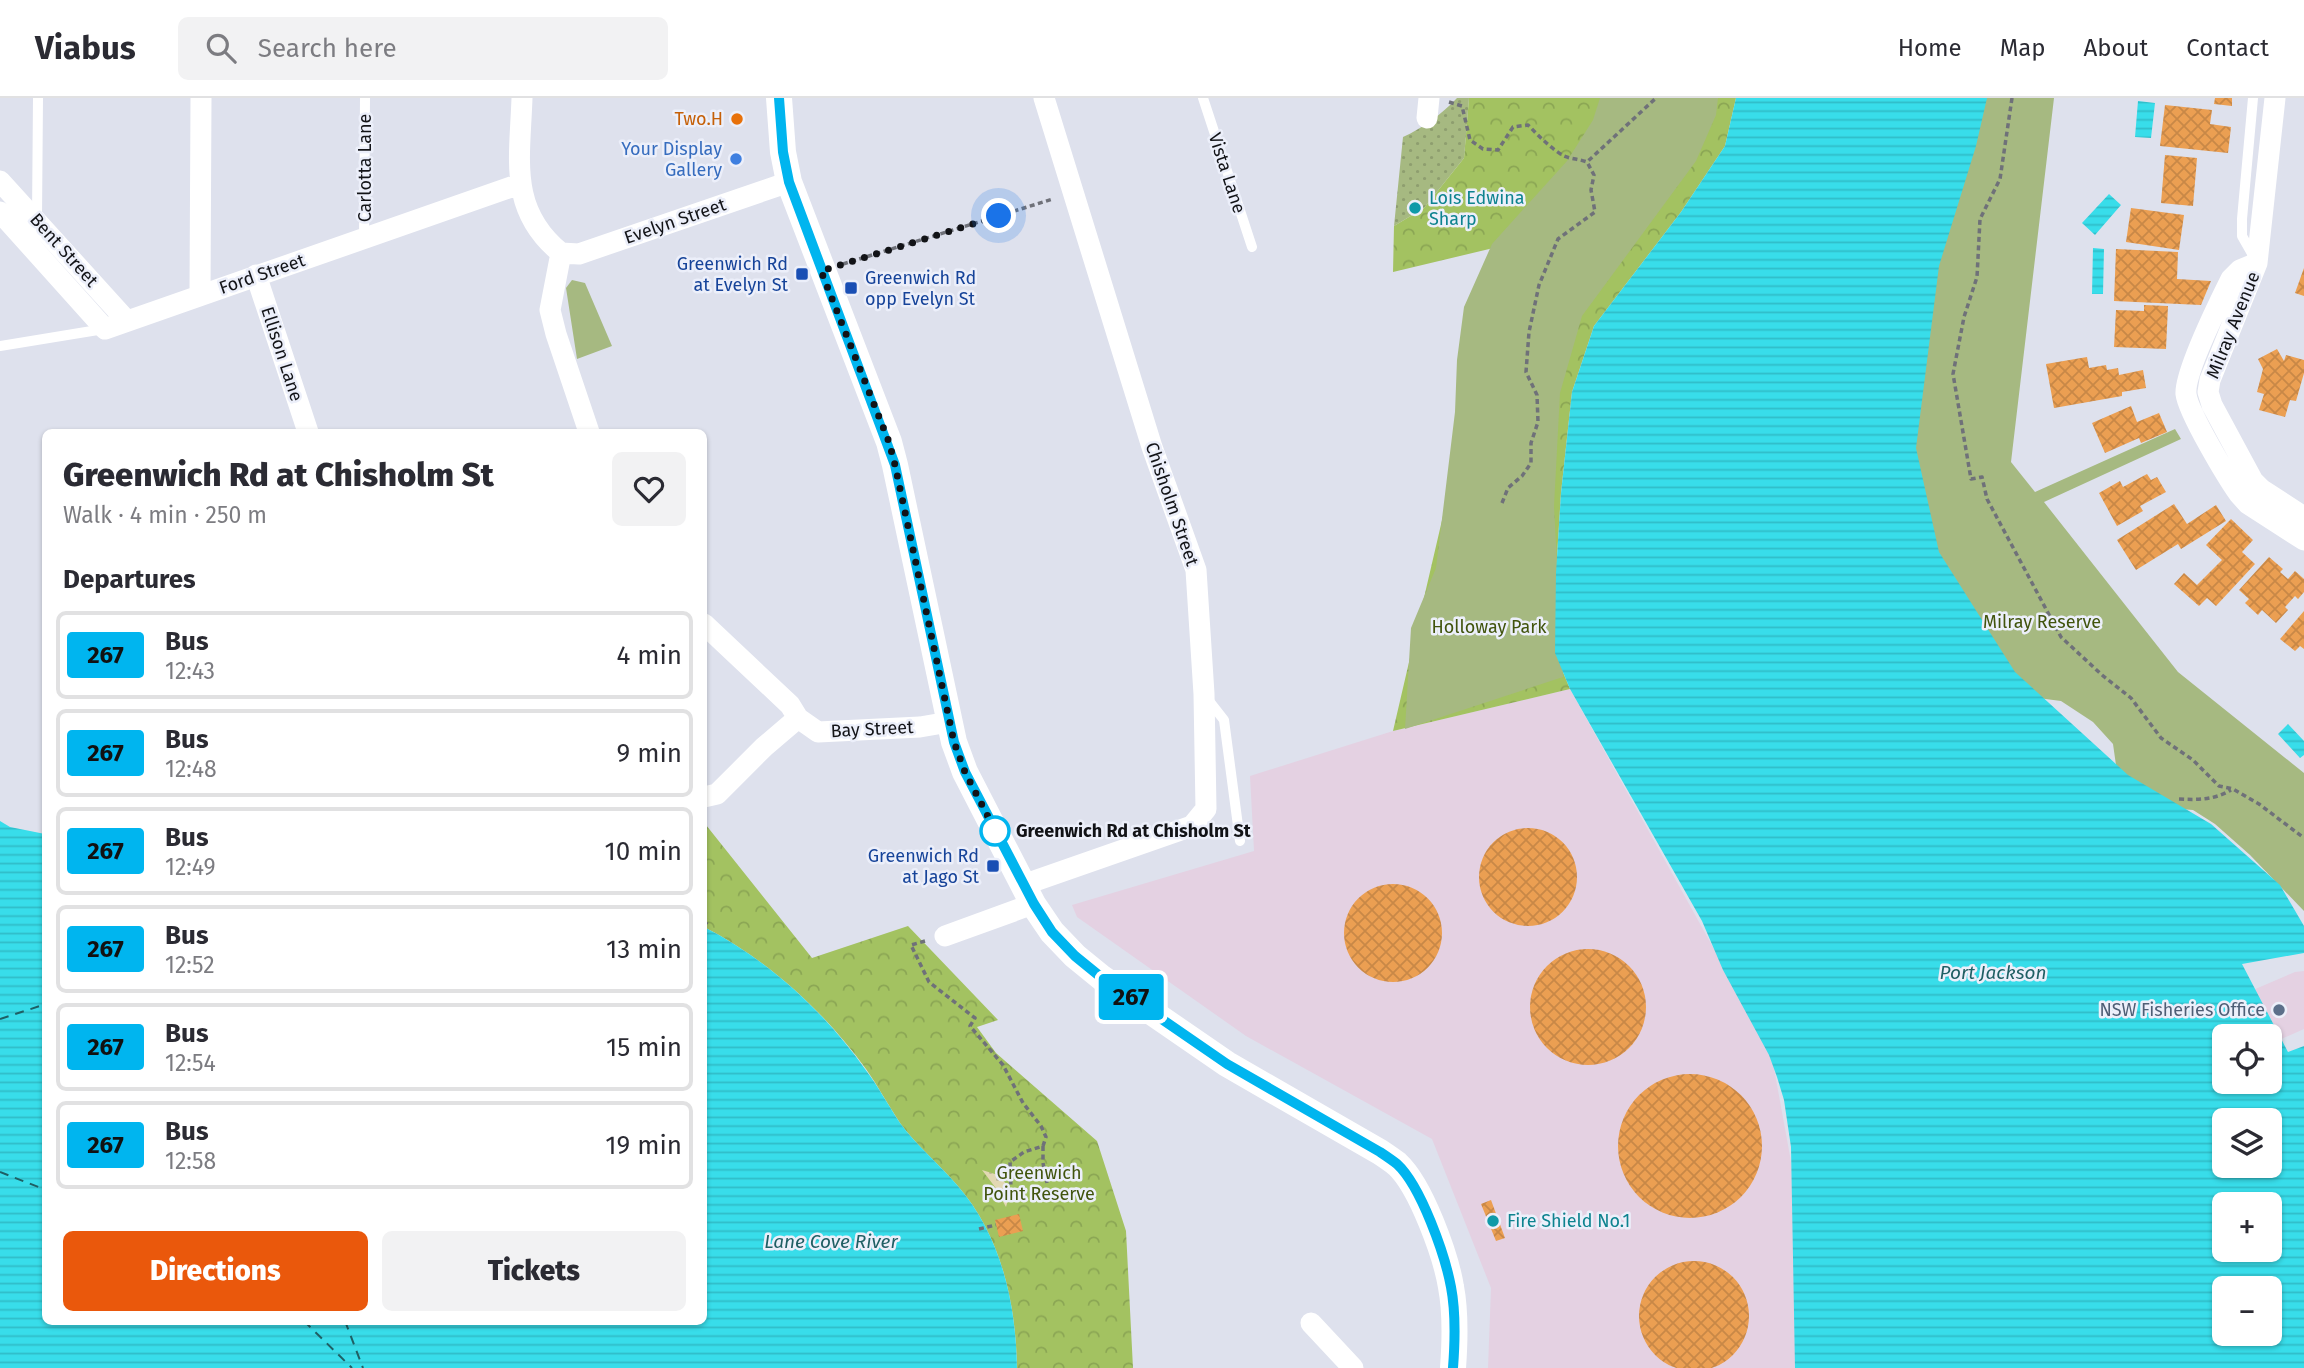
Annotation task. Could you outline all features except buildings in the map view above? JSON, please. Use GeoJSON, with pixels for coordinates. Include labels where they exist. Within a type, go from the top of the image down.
{"type":"FeatureCollection","features":[{"type":"Feature","properties":{"kind":"street"},"geometry":{"type":"LineString","coordinates":[[200,295],[201,98]]}},
{"type":"Feature","properties":{"kind":"street"},"geometry":{"type":"LineString","coordinates":[[522,98],[520,184],[525,208],[547,242],[561,253],[551,310],[559,343],[588,429]]}},
{"type":"Feature","properties":{"kind":"street"},"geometry":{"type":"LineString","coordinates":[[779,98],[783,152],[789,182],[821,271],[885,431],[895,465],[949,722],[965,772],[1028,894],[1052,932],[1102,978],[1227,1064],[1399,1165],[1414,1186],[1424,1207],[1451,1287],[1455,1344],[1453,1368]]}},
{"type":"Feature","properties":{"kind":"street","name":"Chisholm Street"},"geometry":{"type":"LineString","coordinates":[[945,936],[1028,894],[1192,826],[1206,809],[1204,694],[1196,570],[1152,447],[1044,98]]}},
{"type":"Feature","properties":{"kind":"street","name":"Milray Avenue"},"geometry":{"type":"LineString","coordinates":[[2275,98],[2258,263],[2210,380],[2209,396],[2253,481],[2304,517]]}},
{"type":"Feature","properties":{"kind":"street","name":"Bent Street"},"geometry":{"type":"LineString","coordinates":[[0,181],[127,321]]}},
{"type":"Feature","properties":{"kind":"street","name":"Evelyn Street"},"geometry":{"type":"LineString","coordinates":[[561,253],[579,254],[789,182]]}},
{"type":"Feature","properties":{"kind":"street","name":"Ford Street"},"geometry":{"type":"LineString","coordinates":[[105,329],[520,184]]}},
{"type":"Feature","properties":{"kind":"street","name":"Bent Street"},"geometry":{"type":"LineString","coordinates":[[0,212],[105,329]]}},
{"type":"Feature","properties":{"kind":"street","name":"Milray Avenue"},"geometry":{"type":"LineString","coordinates":[[2258,263],[2240,270],[2231,279],[2188,376],[2187,397],[2239,494],[2248,504],[2304,540]]}},
{"type":"Feature","properties":{"kind":"street","name":"Ellison Lane"},"geometry":{"type":"LineString","coordinates":[[257,275],[307,429]]}},
{"type":"Feature","properties":{"kind":"street"},"geometry":{"type":"LineString","coordinates":[[707,627],[790,705],[798,719],[764,747],[717,794],[707,796]]}},
{"type":"Feature","properties":{"kind":"street","name":"Bay Street"},"geometry":{"type":"LineString","coordinates":[[798,719],[818,732],[920,727],[949,722]]}},
{"type":"Feature","properties":{"kind":"street"},"geometry":{"type":"LineString","coordinates":[[1311,1323],[1353,1368]]}},
{"type":"Feature","properties":{"kind":"lane"},"geometry":{"type":"LineString","coordinates":[[37,220],[38,98]]}},
{"type":"Feature","properties":{"kind":"lane","name":"Carlotta Lane"},"geometry":{"type":"LineString","coordinates":[[365,98],[365,238]]}},
{"type":"Feature","properties":{"kind":"lane","name":"Vista Lane"},"geometry":{"type":"LineString","coordinates":[[1203,98],[1252,247]]}},
{"type":"Feature","properties":{"kind":"lane","name":"Milray Avenue"},"geometry":{"type":"LineString","coordinates":[[2253,98],[2242,236],[2258,263]]}},
{"type":"Feature","properties":{"kind":"lane","name":"Ford Street"},"geometry":{"type":"LineString","coordinates":[[0,346],[105,329]]}},
{"type":"Feature","properties":{"kind":"lane"},"geometry":{"type":"LineString","coordinates":[[1204,694],[1224,720],[1240,841]]}},
{"type":"Feature","properties":{"kind":"path"},"geometry":{"type":"LineString","coordinates":[[1587,162],[1656,98]]}},
{"type":"Feature","properties":{"kind":"path"},"geometry":{"type":"LineString","coordinates":[[2011,98],[2000,179],[1980,219],[1977,277],[1964,317],[1953,374],[1971,480],[1982,477],[1987,499],[2061,637],[2131,698],[2161,738],[2193,760],[2219,786],[2233,789],[2268,810],[2304,838]]}},
{"type":"Feature","properties":{"kind":"path"},"geometry":{"type":"LineString","coordinates":[[1428,108],[1448,101],[1462,106],[1470,140],[1483,149],[1498,150],[1513,127],[1528,124],[1546,143],[1567,158],[1578,158],[1587,162],[1594,175],[1591,190],[1595,212],[1558,239],[1539,285],[1529,332],[1526,372],[1536,395],[1538,422],[1531,443],[1531,463],[1522,476],[1508,488],[1502,503]]}},
{"type":"Feature","properties":{"kind":"path"},"geometry":{"type":"LineString","coordinates":[[821,271],[1074,192]]}},
{"type":"Feature","properties":{"kind":"path"},"geometry":{"type":"LineString","coordinates":[[2179,799],[2201,800],[2220,796],[2233,789]]}},
{"type":"Feature","properties":{"kind":"path"},"geometry":{"type":"LineString","coordinates":[[945,936],[911,945],[929,982],[975,1018],[970,1026],[1003,1065],[1023,1103],[1041,1126],[1046,1137],[1043,1163],[1047,1183]]}},
{"type":"Feature","properties":{"kind":"path"},"geometry":{"type":"LineString","coordinates":[[1011,1189],[1010,1162],[1024,1152],[1043,1146]]}},
{"type":"Feature","properties":{"kind":"path"},"geometry":{"type":"LineString","coordinates":[[979,1229],[996,1225]]}},
{"type":"Feature","properties":{"kind":"shaded area"},"geometry":{"type":"Polygon","coordinates":[[[1570,689],[1771,1052],[1794,1178],[1807,1368],[1488,1368],[1491,1288],[1432,1139],[1246,1036],[1077,917],[1072,905],[1254,851],[1250,776],[1393,731],[1570,689]]]}},
{"type":"Feature","properties":{"kind":"shaded area","name":"NSW Fisheries Office"},"geometry":{"type":"Polygon","coordinates":[[[2304,971],[2304,1029],[2282,1039],[2282,1024],[2265,1024],[2253,990],[2295,972],[2304,971]]]}},
{"type":"Feature","properties":{"kind":"green space"},"geometry":{"type":"Polygon","coordinates":[[[1457,98],[1469,98],[1464,158],[1424,208],[1394,226],[1403,137],[1432,120],[1457,98]]]}},
{"type":"Feature","properties":{"kind":"green space","name":"Holloway Park"},"geometry":{"type":"Polygon","coordinates":[[[1469,98],[1736,98],[1725,146],[1681,212],[1594,326],[1572,392],[1561,493],[1555,653],[1570,689],[1393,731],[1506,245],[1393,272],[1394,226],[1424,208],[1464,158],[1469,98]]]}},
{"type":"Feature","properties":{"kind":"green space","name":"Holloway Park"},"geometry":{"type":"Polygon","coordinates":[[[1600,98],[1718,98],[1716,115],[1696,161],[1582,316],[1560,393],[1554,506],[1563,677],[1405,729],[1411,628],[1436,568],[1455,412],[1457,360],[1464,307],[1492,244],[1567,161],[1593,120],[1600,98]]]}},
{"type":"Feature","properties":{"kind":"green space","name":"Milray Reserve"},"geometry":{"type":"Polygon","coordinates":[[[1977,98],[2054,98],[2011,462],[2035,492],[2175,429],[2181,439],[2044,502],[2178,672],[2304,773],[2304,911],[2250,855],[2215,824],[2193,810],[2168,808],[2117,772],[2113,744],[2093,722],[2061,701],[2038,698],[1951,615],[1903,394],[1917,281],[1977,98]]]}},
{"type":"Feature","properties":{"kind":"green space"},"geometry":{"type":"Polygon","coordinates":[[[572,280],[585,283],[612,346],[577,359],[566,288],[572,280]]]}},
{"type":"Feature","properties":{"kind":"green space","name":"Greenwich Point Reserve"},"geometry":{"type":"Polygon","coordinates":[[[707,826],[812,958],[908,926],[998,1020],[977,1027],[996,1053],[1097,1141],[1126,1231],[1133,1368],[1017,1368],[1013,1319],[1003,1271],[985,1226],[972,1205],[900,1123],[866,1069],[832,1027],[793,988],[707,929],[707,826]]]}},
{"type":"Feature","properties":{"kind":"sand"},"geometry":{"type":"Polygon","coordinates":[[[982,1170],[998,1175],[1011,1189],[1006,1207],[995,1187],[982,1170]]]}},
{"type":"Feature","properties":{"kind":"water","name":"Port Jackson"},"geometry":{"type":"Polygon","coordinates":[[[1736,98],[1987,98],[1976,146],[1939,266],[1916,448],[1939,552],[2015,672],[2128,775],[2211,824],[2280,885],[2304,926],[2304,953],[2242,964],[2273,1024],[2212,1024],[2212,1094],[2282,1094],[2282,1041],[2288,1052],[2304,1046],[2304,1368],[1795,1368],[1791,1147],[1784,1100],[1777,1077],[1769,1055],[1723,970],[1702,921],[1570,689],[1555,653],[1561,493],[1572,392],[1594,326],[1681,212],[1725,146],[1736,98]]]}},
{"type":"Feature","properties":{"kind":"water"},"geometry":{"type":"Polygon","coordinates":[[[2138,101],[2155,103],[2151,138],[2135,137],[2138,101]]]}},
{"type":"Feature","properties":{"kind":"water"},"geometry":{"type":"Polygon","coordinates":[[[2109,194],[2121,205],[2095,235],[2082,223],[2109,194]]]}},
{"type":"Feature","properties":{"kind":"water"},"geometry":{"type":"Polygon","coordinates":[[[2093,248],[2104,249],[2103,294],[2092,294],[2093,248]]]}},
{"type":"Feature","properties":{"kind":"water"},"geometry":{"type":"Polygon","coordinates":[[[2288,724],[2304,741],[2304,755],[2300,758],[2278,734],[2288,724]]]}},
{"type":"Feature","properties":{"kind":"water","name":"Lane Cove River"},"geometry":{"type":"Polygon","coordinates":[[[0,821],[10,827],[42,833],[42,1325],[707,1325],[707,929],[772,971],[813,1007],[870,1075],[900,1123],[972,1205],[985,1226],[1003,1271],[1013,1319],[1017,1368],[0,1368],[0,821]]]}},
{"type":"Feature","properties":{"kind":"ferry route"},"geometry":{"type":"LineString","coordinates":[[0,1019],[42,1005]]}},
{"type":"Feature","properties":{"kind":"ferry route"},"geometry":{"type":"LineString","coordinates":[[0,1172],[42,1188]]}},
{"type":"Feature","properties":{"kind":"ferry route"},"geometry":{"type":"LineString","coordinates":[[308,1325],[352,1368]]}},
{"type":"Feature","properties":{"kind":"ferry route"},"geometry":{"type":"LineString","coordinates":[[347,1325],[363,1368]]}},
{"type":"Feature","properties":{"kind":"bus line","name":"267"},"geometry":{"type":"LineString","coordinates":[[779,98],[783,152],[797,208],[889,442],[954,742],[965,772],[1023,885],[1052,932],[1102,978],[1227,1064],[1399,1165],[1414,1186],[1424,1207],[1451,1287],[1455,1344],[1453,1368]]}},
{"type":"Feature","properties":{"kind":"place","name":"Two.H"},"geometry":{"type":"Point","coordinates":[737,119]}},
{"type":"Feature","properties":{"kind":"place","name":"Your Display Gallery"},"geometry":{"type":"Point","coordinates":[736,159]}},
{"type":"Feature","properties":{"kind":"place","name":"Lois Edwina Sharp"},"geometry":{"type":"Point","coordinates":[1415,208]}},
{"type":"Feature","properties":{"kind":"place","name":"Greenwich Rd at Evelyn St"},"geometry":{"type":"Point","coordinates":[802,274]}},
{"type":"Feature","properties":{"kind":"place","name":"Greenwich Rd opp Evelyn St"},"geometry":{"type":"Point","coordinates":[851,288]}},
{"type":"Feature","properties":{"kind":"place","name":"Greenwich Rd at Chisholm St"},"geometry":{"type":"Point","coordinates":[995,831]}},
{"type":"Feature","properties":{"kind":"place","name":"Greenwich Rd at Jago St"},"geometry":{"type":"Point","coordinates":[993,866]}},
{"type":"Feature","properties":{"kind":"place","name":"NSW Fisheries Office"},"geometry":{"type":"Point","coordinates":[2279,1010]}},
{"type":"Feature","properties":{"kind":"place","name":"Fire Shield No.1"},"geometry":{"type":"Point","coordinates":[1493,1221]}},
{"type":"Feature","properties":{"kind":"route"},"geometry":{"type":"LineString","coordinates":[[995,831],[1000,840],[965,772],[954,742],[889,442],[821,271],[999,216]]}}]}
